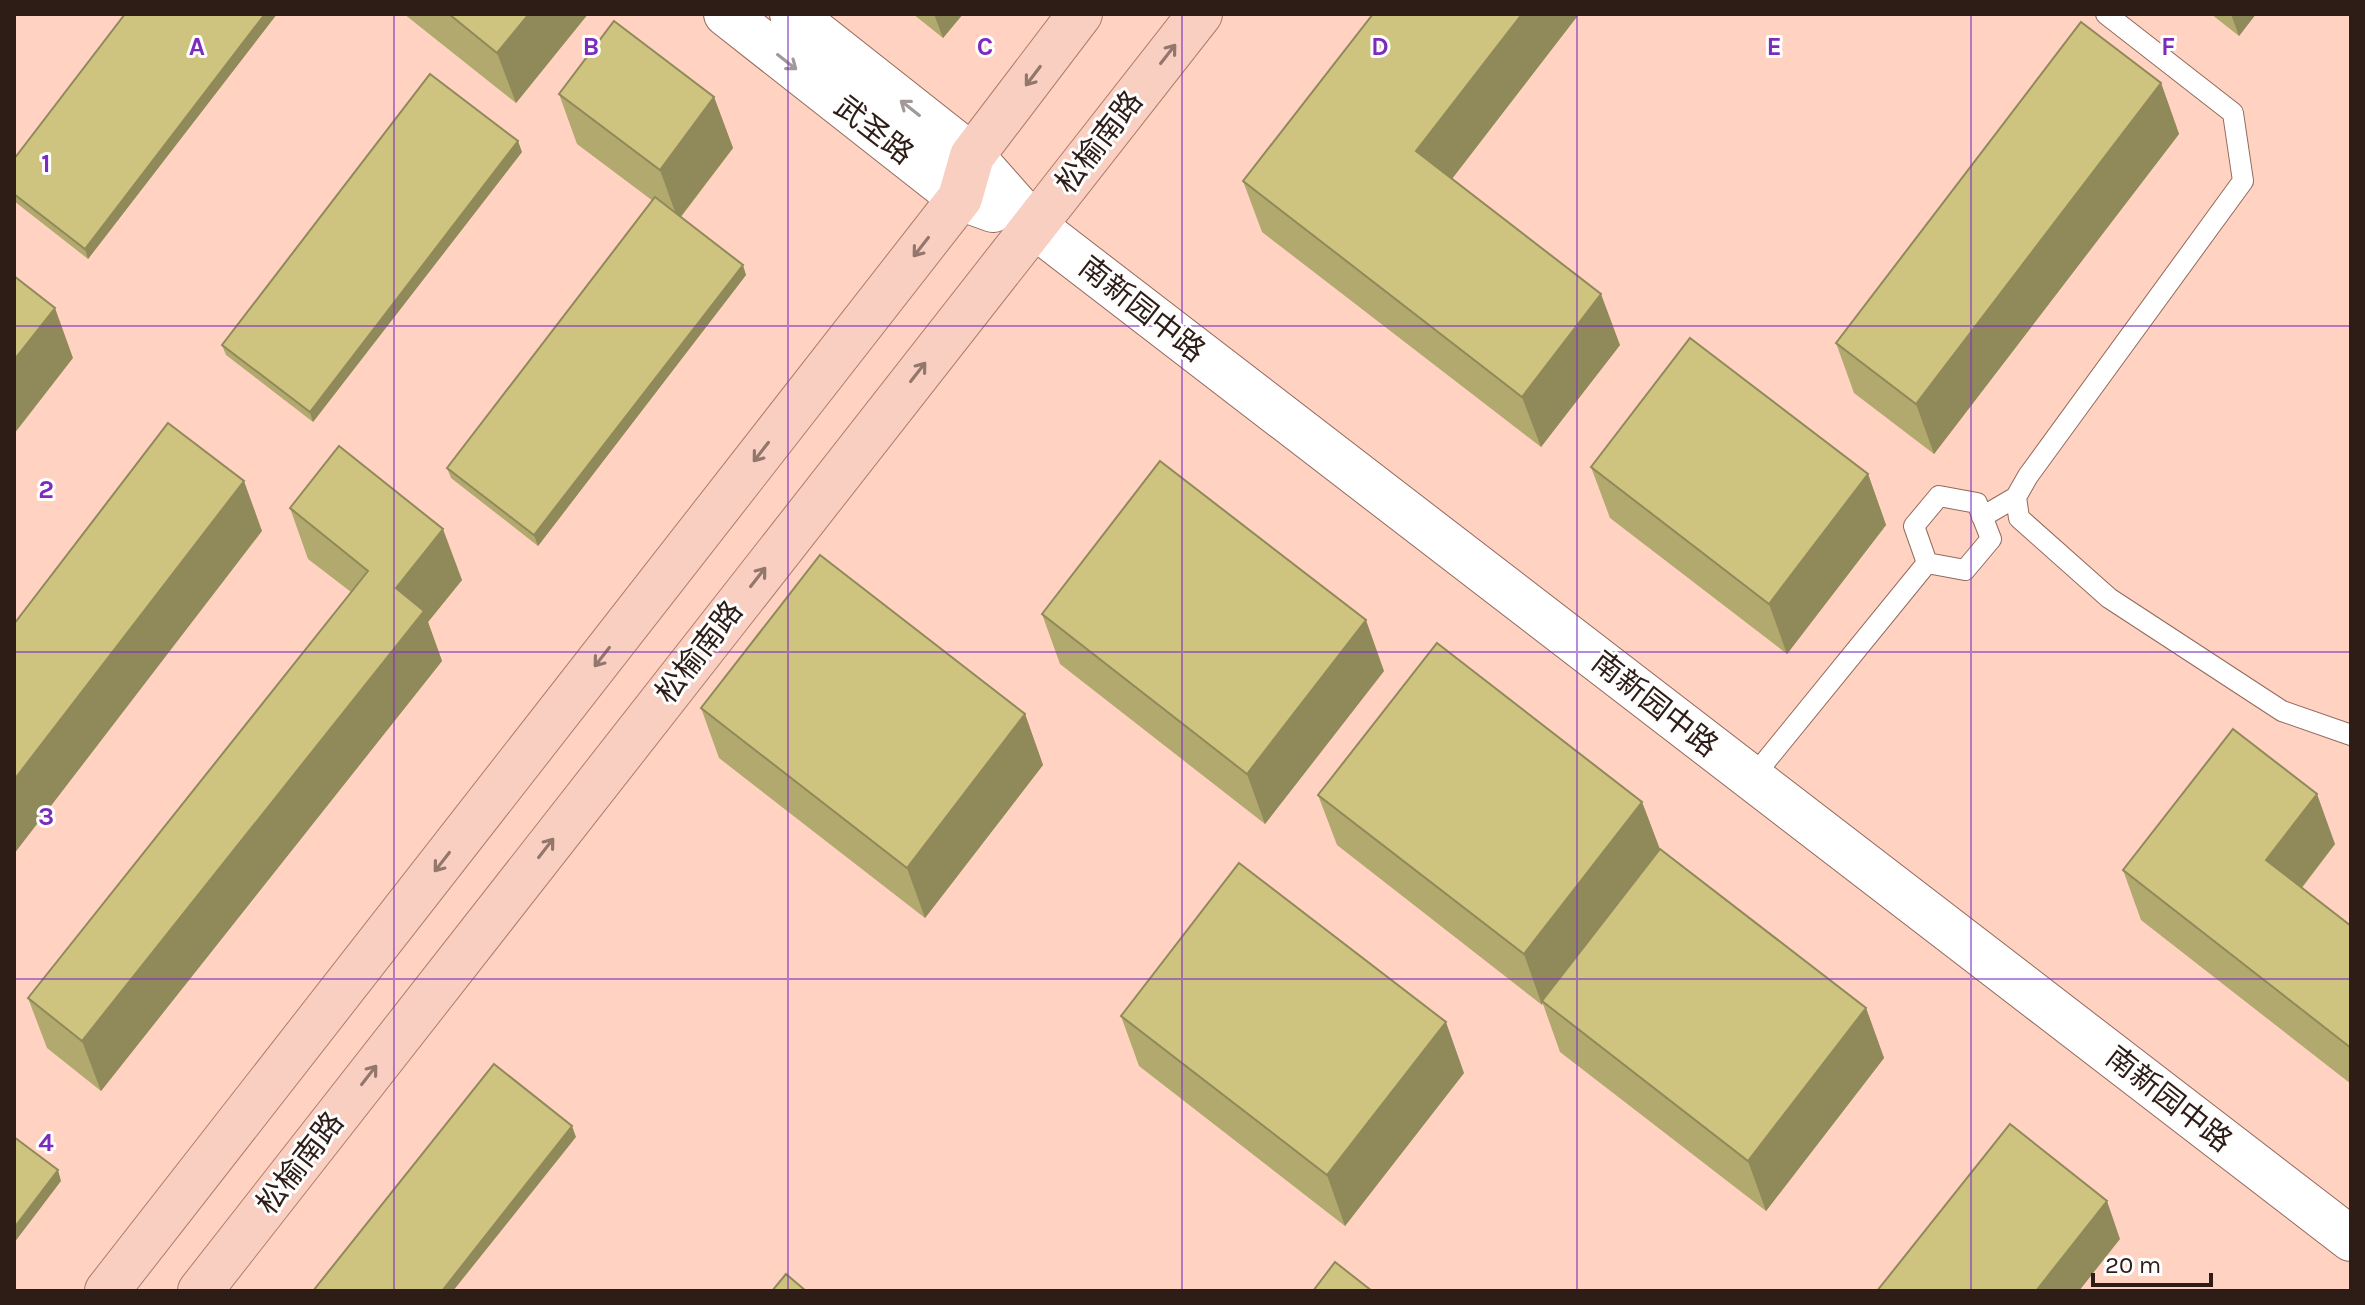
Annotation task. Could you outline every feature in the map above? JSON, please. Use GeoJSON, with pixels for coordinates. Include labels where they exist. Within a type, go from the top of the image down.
{"type":"FeatureCollection","features":[{"type":"Feature","properties":{"kind":"main road"},"geometry":{"type":"LineString","coordinates":[[107,1291],[960,198],[972,156],[1080,14]]}},
{"type":"Feature","properties":{"kind":"main road","name":"松榆南路"},"geometry":{"type":"LineString","coordinates":[[200,1291],[1200,14]]}},
{"type":"Feature","properties":{"kind":"street","name":"武圣路"},"geometry":{"type":"LineString","coordinates":[[726,14],[960,198],[1033,225]]}},
{"type":"Feature","properties":{"kind":"street","name":"武圣路"},"geometry":{"type":"LineString","coordinates":[[792,14],[972,156]]}},
{"type":"Feature","properties":{"kind":"street","name":"南新园中路"},"geometry":{"type":"LineString","coordinates":[[972,156],[1033,225],[2351,1239]]}},
{"type":"Feature","properties":{"kind":"lane"},"geometry":{"type":"LineString","coordinates":[[1982,517],[2016,497],[2243,181],[2233,113],[2106,14]]}},
{"type":"Feature","properties":{"kind":"lane"},"geometry":{"type":"LineString","coordinates":[[1939,496],[1977,503],[1991,539],[1965,570],[1927,563],[1914,526],[1939,496]]}},
{"type":"Feature","properties":{"kind":"lane"},"geometry":{"type":"LineString","coordinates":[[2016,497],[2019,518],[2109,598],[2282,711],[2351,735]]}},
{"type":"Feature","properties":{"kind":"lane"},"geometry":{"type":"LineString","coordinates":[[1752,778],[1927,563]]}},
{"type":"Feature","properties":{"kind":"building"},"geometry":{"type":"Polygon","coordinates":[[[125,14],[265,14],[85,249],[14,194],[14,159],[125,14]]]}},
{"type":"Feature","properties":{"kind":"building"},"geometry":{"type":"Polygon","coordinates":[[[449,14],[529,14],[497,53],[449,14]]]}},
{"type":"Feature","properties":{"kind":"building"},"geometry":{"type":"Polygon","coordinates":[[[1373,14],[1522,14],[1416,151],[1601,294],[1522,397],[1243,181],[1373,14]]]}},
{"type":"Feature","properties":{"kind":"building"},"geometry":{"type":"Polygon","coordinates":[[[614,21],[714,97],[660,170],[559,94],[614,21]]]}},
{"type":"Feature","properties":{"kind":"building"},"geometry":{"type":"Polygon","coordinates":[[[2081,22],[2161,83],[1916,404],[1836,343],[2081,22]]]}},
{"type":"Feature","properties":{"kind":"building"},"geometry":{"type":"Polygon","coordinates":[[[430,74],[518,141],[310,412],[222,345],[430,74]]]}},
{"type":"Feature","properties":{"kind":"building"},"geometry":{"type":"Polygon","coordinates":[[[655,197],[743,265],[534,535],[447,468],[655,197]]]}},
{"type":"Feature","properties":{"kind":"building"},"geometry":{"type":"Polygon","coordinates":[[[14,276],[55,308],[14,360],[14,276]]]}},
{"type":"Feature","properties":{"kind":"building"},"geometry":{"type":"Polygon","coordinates":[[[1690,338],[1868,474],[1769,604],[1591,467],[1690,338]]]}},
{"type":"Feature","properties":{"kind":"building"},"geometry":{"type":"Polygon","coordinates":[[[168,423],[244,481],[14,780],[14,624],[168,423]]]}},
{"type":"Feature","properties":{"kind":"building"},"geometry":{"type":"Polygon","coordinates":[[[339,446],[443,529],[396,588],[424,611],[82,1041],[28,998],[368,571],[290,508],[339,446]]]}},
{"type":"Feature","properties":{"kind":"building"},"geometry":{"type":"Polygon","coordinates":[[[1160,461],[1366,620],[1247,774],[1042,614],[1160,461]]]}},
{"type":"Feature","properties":{"kind":"building"},"geometry":{"type":"Polygon","coordinates":[[[820,555],[1025,714],[907,868],[701,708],[820,555]]]}},
{"type":"Feature","properties":{"kind":"building"},"geometry":{"type":"Polygon","coordinates":[[[1437,643],[1642,802],[1524,954],[1318,795],[1437,643]]]}},
{"type":"Feature","properties":{"kind":"building"},"geometry":{"type":"Polygon","coordinates":[[[2233,729],[2317,794],[2266,860],[2351,926],[2351,1048],[2123,870],[2233,729]]]}},
{"type":"Feature","properties":{"kind":"building"},"geometry":{"type":"Polygon","coordinates":[[[1660,849],[1866,1008],[1748,1161],[1542,1001],[1660,849]]]}},
{"type":"Feature","properties":{"kind":"building"},"geometry":{"type":"Polygon","coordinates":[[[1239,863],[1446,1022],[1327,1175],[1121,1016],[1239,863]]]}},
{"type":"Feature","properties":{"kind":"building"},"geometry":{"type":"Polygon","coordinates":[[[494,1064],[572,1126],[442,1291],[313,1291],[494,1064]]]}},
{"type":"Feature","properties":{"kind":"building"},"geometry":{"type":"Polygon","coordinates":[[[2010,1124],[2107,1201],[2036,1291],[1877,1291],[2010,1124]]]}},
{"type":"Feature","properties":{"kind":"building"},"geometry":{"type":"Polygon","coordinates":[[[14,1137],[58,1170],[14,1228],[14,1137]]]}},
{"type":"Feature","properties":{"kind":"building"},"geometry":{"type":"Polygon","coordinates":[[[1335,1262],[1372,1291],[1313,1291],[1335,1262]]]}},
{"type":"Feature","properties":{"kind":"building"},"geometry":{"type":"Polygon","coordinates":[[[786,1274],[806,1291],[772,1291],[786,1274]]]}}]}
